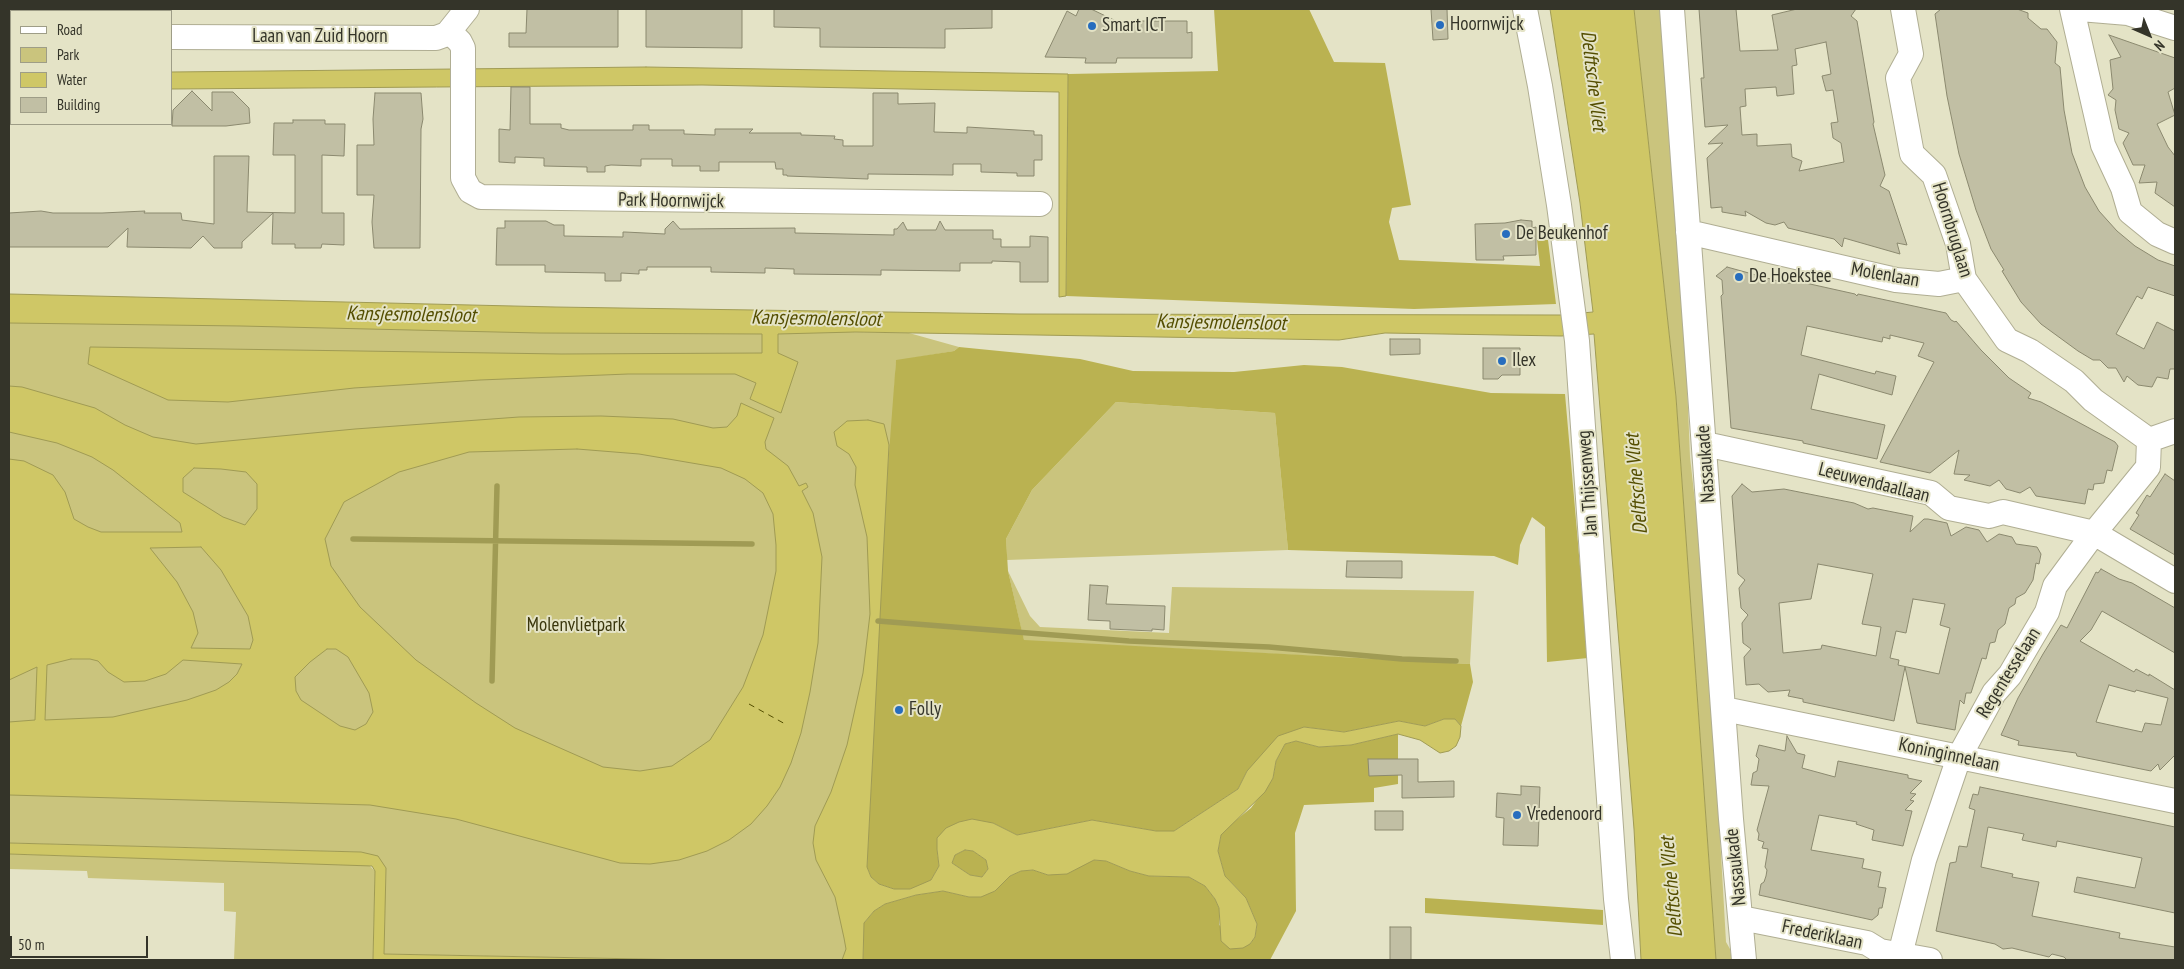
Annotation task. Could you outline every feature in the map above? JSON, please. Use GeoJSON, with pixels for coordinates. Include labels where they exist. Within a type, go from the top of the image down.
{"type":"FeatureCollection","features":[{"type":"Feature","properties":{"kind":"street","name":"Jan Thijssenweg"},"geometry":{"type":"LineString","coordinates":[[1525,9],[1542,96],[1577,341],[1616,899],[1623,960]]}},
{"type":"Feature","properties":{"kind":"street","name":"Nassaukade"},"geometry":{"type":"LineString","coordinates":[[1672,9],[1731,819],[1744,960]]}},
{"type":"Feature","properties":{"kind":"street","name":"Hoornbruglaan"},"geometry":{"type":"LineString","coordinates":[[1903,9],[1911,54],[1898,78],[1912,154],[1934,175],[1958,244],[1964,279],[2008,340],[2030,351],[2074,381],[2093,400],[2150,440]]}},
{"type":"Feature","properties":{"kind":"street"},"geometry":{"type":"LineString","coordinates":[[2072,9],[2103,145],[2123,188],[2130,212],[2157,234],[2175,242]]}},
{"type":"Feature","properties":{"kind":"street"},"geometry":{"type":"LineString","coordinates":[[2080,9],[2128,13],[2175,28]]}},
{"type":"Feature","properties":{"kind":"street","name":"Laan van Zuid Hoorn"},"geometry":{"type":"LineString","coordinates":[[172,37],[436,38],[445,36],[457,16]]}},
{"type":"Feature","properties":{"kind":"street","name":"Park Hoornwijck"},"geometry":{"type":"LineString","coordinates":[[457,16],[460,42],[463,48],[462,178],[470,192],[481,197],[1040,204]]}},
{"type":"Feature","properties":{"kind":"street","name":"Molenlaan"},"geometry":{"type":"LineString","coordinates":[[1688,232],[1896,280],[1939,284],[1964,279]]}},
{"type":"Feature","properties":{"kind":"street"},"geometry":{"type":"LineString","coordinates":[[2150,440],[2175,431]]}},
{"type":"Feature","properties":{"kind":"street","name":"Regentesselaan"},"geometry":{"type":"LineString","coordinates":[[1900,955],[1924,860],[1959,757],[1994,692],[2010,675],[2047,612],[2056,586],[2094,533],[2148,467],[2150,440]]}},
{"type":"Feature","properties":{"kind":"street","name":"Leeuwendaallaan"},"geometry":{"type":"LineString","coordinates":[[1705,444],[1931,493],[1949,508],[1989,516],[2003,512],[2094,533],[2175,581]]}},
{"type":"Feature","properties":{"kind":"street","name":"Koninginnelaan"},"geometry":{"type":"LineString","coordinates":[[1724,709],[2175,802]]}},
{"type":"Feature","properties":{"kind":"street","name":"Frederiklaan"},"geometry":{"type":"LineString","coordinates":[[1741,918],[1867,943],[1880,951],[1930,960]]}},
{"type":"Feature","properties":{"kind":"green space"},"geometry":{"type":"Polygon","coordinates":[[[1634,9],[1661,9],[1685,333],[1690,457],[1707,609],[1726,942],[1730,949],[1732,960],[1716,960],[1676,397],[1634,9]]]}},
{"type":"Feature","properties":{"kind":"green space","name":"Molenvlietpark"},"geometry":{"type":"Polygon","coordinates":[[[9,318],[909,333],[959,347],[954,351],[896,361],[863,960],[693,960],[383,954],[386,868],[361,852],[9,843],[9,318]]]}},
{"type":"Feature","properties":{"kind":"green space"},"geometry":{"type":"Polygon","coordinates":[[[1116,402],[1275,413],[1288,550],[1007,560],[1006,539],[1032,490],[1116,402]]]}},
{"type":"Feature","properties":{"kind":"green space"},"geometry":{"type":"Polygon","coordinates":[[[1008,571],[1030,616],[1040,627],[1169,633],[1172,587],[1474,591],[1470,664],[1024,641],[1008,571]]]}},
{"type":"Feature","properties":{"kind":"green space"},"geometry":{"type":"Polygon","coordinates":[[[9,854],[369,865],[375,871],[373,960],[234,960],[236,912],[224,911],[224,883],[88,878],[87,871],[9,869],[9,854]]]}},
{"type":"Feature","properties":{"kind":"shaded area"},"geometry":{"type":"Polygon","coordinates":[[[1214,9],[1309,9],[1334,62],[1385,63],[1411,205],[1392,208],[1389,222],[1399,260],[1540,266],[1537,240],[1548,240],[1556,304],[1414,309],[1066,296],[1068,74],[1218,71],[1214,9]]]}},
{"type":"Feature","properties":{"kind":"shaded area"},"geometry":{"type":"Polygon","coordinates":[[[959,347],[1080,359],[1133,371],[1234,372],[1304,365],[1342,367],[1491,393],[1565,394],[1588,658],[1547,662],[1545,527],[1532,517],[1520,545],[1518,565],[1494,556],[1288,550],[1275,413],[1116,402],[1032,490],[1006,539],[1008,571],[1024,640],[1470,664],[1473,682],[1461,726],[1455,719],[1444,719],[1425,726],[1399,721],[1344,732],[1304,727],[1247,771],[1238,789],[1174,831],[1156,831],[1092,820],[1017,835],[993,823],[937,849],[939,866],[931,880],[923,885],[910,889],[894,889],[879,884],[871,877],[867,867],[886,493],[896,360],[954,351],[959,347]]]}},
{"type":"Feature","properties":{"kind":"shaded area"},"geometry":{"type":"Polygon","coordinates":[[[1398,734],[1398,784],[1374,788],[1374,802],[1304,805],[1295,833],[1296,911],[1270,960],[863,960],[864,923],[874,911],[885,904],[916,895],[943,891],[969,897],[995,891],[1010,876],[1021,871],[1033,870],[1048,875],[1094,860],[1106,861],[1130,871],[1149,876],[1189,877],[1205,886],[1215,899],[1219,908],[1219,925],[1250,944],[1255,937],[1257,924],[1246,898],[1225,876],[1218,851],[1221,835],[1251,808],[1273,778],[1276,761],[1285,744],[1296,741],[1319,747],[1351,745],[1398,734]]]}},
{"type":"Feature","properties":{"kind":"shaded area"},"geometry":{"type":"Polygon","coordinates":[[[965,850],[973,851],[986,860],[988,869],[982,877],[970,875],[952,863],[955,855],[965,850]]]}},
{"type":"Feature","properties":{"kind":"shaded area"},"geometry":{"type":"Polygon","coordinates":[[[1425,898],[1603,910],[1603,925],[1425,913],[1425,898]]]}},
{"type":"Feature","properties":{"kind":"water"},"geometry":{"type":"Polygon","coordinates":[[[1550,9],[1634,9],[1676,397],[1716,960],[1641,960],[1634,829],[1594,334],[1561,336],[1385,333],[1339,340],[855,332],[778,334],[778,353],[798,362],[781,413],[750,399],[756,383],[735,374],[628,374],[480,380],[354,388],[228,402],[168,400],[88,364],[90,347],[561,354],[762,353],[762,334],[539,333],[9,323],[9,294],[555,307],[1019,314],[1560,315],[1593,312],[1580,203],[1550,9]]]}},
{"type":"Feature","properties":{"kind":"water"},"geometry":{"type":"Polygon","coordinates":[[[646,67],[1068,74],[1066,296],[1059,297],[1059,92],[702,85],[172,89],[172,72],[646,67]]]}},
{"type":"Feature","properties":{"kind":"water"},"geometry":{"type":"Polygon","coordinates":[[[9,386],[22,387],[95,408],[125,425],[153,437],[196,444],[355,429],[519,417],[601,416],[673,419],[713,428],[727,427],[737,416],[741,403],[774,418],[765,442],[766,449],[788,466],[799,486],[806,483],[808,487],[802,491],[813,513],[822,557],[818,643],[801,733],[791,763],[780,787],[767,806],[751,824],[729,840],[707,851],[679,860],[650,864],[620,863],[456,819],[370,805],[9,795],[9,722],[35,720],[37,667],[9,680],[9,459],[24,461],[53,475],[65,492],[74,519],[88,527],[101,532],[182,532],[180,523],[113,470],[92,457],[57,443],[9,432],[9,386]],[[577,449],[469,452],[399,472],[344,502],[325,539],[331,566],[360,607],[416,660],[476,703],[515,728],[603,767],[640,771],[672,766],[710,740],[743,687],[763,635],[776,571],[776,545],[773,514],[763,493],[745,479],[721,468],[639,454],[577,449]],[[194,468],[183,478],[183,492],[223,517],[245,525],[257,509],[257,484],[246,472],[194,468]],[[201,547],[150,548],[177,582],[193,612],[198,633],[191,648],[250,649],[253,640],[248,616],[221,570],[201,547]],[[327,649],[295,677],[296,691],[301,700],[340,726],[355,730],[366,724],[373,712],[369,693],[348,657],[336,649],[327,649]],[[71,659],[47,665],[45,720],[113,717],[187,700],[216,690],[229,682],[237,674],[242,664],[183,660],[166,674],[145,681],[124,682],[108,672],[98,661],[90,659],[71,659]]]}},
{"type":"Feature","properties":{"kind":"water"},"geometry":{"type":"Polygon","coordinates":[[[868,420],[884,424],[889,445],[867,867],[871,877],[879,884],[894,889],[910,889],[931,880],[939,866],[937,838],[946,828],[972,819],[993,823],[1017,835],[1092,820],[1156,831],[1174,831],[1238,789],[1247,771],[1278,736],[1304,727],[1344,732],[1399,721],[1425,726],[1444,719],[1455,719],[1461,726],[1460,737],[1456,746],[1449,751],[1440,753],[1420,740],[1398,734],[1351,745],[1319,747],[1296,741],[1285,744],[1276,761],[1273,778],[1265,792],[1221,835],[1218,851],[1225,876],[1246,898],[1257,924],[1255,937],[1250,944],[1243,948],[1230,949],[1221,941],[1219,908],[1205,886],[1189,877],[1149,876],[1130,871],[1106,861],[1094,860],[1067,874],[1048,875],[1033,870],[1021,871],[1010,876],[995,891],[981,897],[969,897],[943,891],[916,895],[885,904],[874,911],[864,923],[863,960],[842,960],[846,949],[835,897],[816,860],[813,843],[815,826],[831,792],[847,745],[863,673],[870,614],[867,537],[855,485],[856,467],[849,454],[837,446],[834,432],[847,421],[868,420]],[[965,850],[955,855],[952,863],[970,875],[982,877],[988,869],[986,860],[973,851],[965,850]]]}},
{"type":"Feature","properties":{"kind":"water"},"geometry":{"type":"Polygon","coordinates":[[[9,843],[361,852],[378,856],[386,868],[384,954],[693,960],[373,960],[375,871],[372,866],[9,854],[9,843]]]}},
{"type":"Feature","properties":{"kind":"building"},"geometry":{"type":"Polygon","coordinates":[[[527,9],[618,9],[618,47],[509,47],[509,33],[526,33],[527,9]]]}},
{"type":"Feature","properties":{"kind":"building"},"geometry":{"type":"Polygon","coordinates":[[[646,9],[742,9],[742,48],[646,47],[646,9]]]}},
{"type":"Feature","properties":{"kind":"building"},"geometry":{"type":"Polygon","coordinates":[[[774,9],[992,9],[992,28],[945,29],[945,48],[820,47],[820,28],[774,27],[774,9]]]}},
{"type":"Feature","properties":{"kind":"building"},"geometry":{"type":"Polygon","coordinates":[[[1079,9],[1091,9],[1116,21],[1187,21],[1187,33],[1192,32],[1192,58],[1117,58],[1116,63],[1085,63],[1086,58],[1045,57],[1067,11],[1076,16],[1079,9]]]}},
{"type":"Feature","properties":{"kind":"building","name":"Hoornwijck"},"geometry":{"type":"Polygon","coordinates":[[[1431,9],[1447,9],[1448,39],[1433,40],[1431,9]]]}},
{"type":"Feature","properties":{"kind":"building"},"geometry":{"type":"Polygon","coordinates":[[[1699,9],[1736,9],[1740,51],[1778,50],[1772,15],[1797,9],[1856,9],[1851,16],[1857,21],[1873,124],[1885,175],[1880,186],[1889,191],[1907,245],[1897,243],[1900,254],[1844,238],[1842,247],[1834,239],[1788,228],[1784,222],[1775,225],[1766,223],[1745,211],[1746,216],[1722,212],[1722,207],[1711,208],[1707,158],[1723,143],[1708,144],[1728,125],[1705,127],[1701,78],[1704,78],[1699,9]],[[1826,42],[1795,49],[1797,65],[1792,66],[1794,94],[1777,96],[1776,87],[1745,89],[1746,106],[1740,107],[1742,135],[1757,134],[1757,146],[1791,144],[1792,157],[1802,161],[1799,171],[1844,162],[1841,143],[1833,138],[1831,123],[1838,122],[1833,90],[1826,91],[1822,76],[1831,74],[1826,42]]]}},
{"type":"Feature","properties":{"kind":"building"},"geometry":{"type":"Polygon","coordinates":[[[1941,9],[2017,9],[2028,13],[2028,18],[2041,29],[2047,29],[2057,42],[2055,63],[2060,67],[2064,110],[2072,153],[2085,187],[2099,211],[2117,231],[2135,246],[2158,260],[2175,266],[2175,296],[2148,287],[2142,299],[2137,296],[2116,334],[2144,349],[2157,322],[2175,331],[2175,369],[2170,369],[2168,379],[2157,377],[2152,387],[2138,385],[2127,376],[2124,382],[2116,368],[2108,368],[2100,360],[2093,360],[2078,351],[2041,324],[2021,302],[1991,249],[1976,210],[1959,154],[1947,96],[1935,14],[1941,9]]]}},
{"type":"Feature","properties":{"kind":"building"},"geometry":{"type":"Polygon","coordinates":[[[2109,35],[2175,58],[2175,88],[2168,92],[2175,115],[2157,124],[2168,147],[2175,156],[2175,207],[2155,193],[2157,182],[2139,183],[2145,165],[2133,165],[2123,143],[2129,133],[2119,129],[2115,110],[2116,100],[2108,95],[2113,89],[2110,60],[2121,57],[2109,35]]]}},
{"type":"Feature","properties":{"kind":"building"},"geometry":{"type":"Polygon","coordinates":[[[511,87],[530,87],[530,124],[561,124],[561,128],[569,130],[633,130],[633,125],[649,125],[649,130],[684,130],[684,134],[715,135],[715,129],[753,129],[749,133],[801,133],[801,135],[835,136],[834,139],[843,140],[843,146],[873,146],[873,93],[898,93],[898,104],[935,103],[934,132],[967,133],[967,127],[1034,131],[1034,135],[1042,135],[1042,160],[1034,160],[1034,176],[1017,176],[1017,173],[981,172],[981,164],[953,164],[953,175],[868,174],[868,179],[787,176],[783,175],[783,169],[776,169],[775,162],[719,162],[719,171],[700,171],[700,166],[672,166],[672,159],[641,159],[641,166],[611,165],[605,166],[605,172],[587,172],[587,167],[544,166],[544,158],[515,157],[515,163],[499,162],[499,129],[510,130],[511,87]]]}},
{"type":"Feature","properties":{"kind":"building"},"geometry":{"type":"Polygon","coordinates":[[[192,91],[212,111],[212,92],[233,92],[249,108],[250,123],[226,126],[172,126],[173,110],[192,91]]]}},
{"type":"Feature","properties":{"kind":"building"},"geometry":{"type":"Polygon","coordinates":[[[375,93],[421,93],[423,119],[421,129],[420,248],[374,248],[372,222],[374,195],[357,195],[357,145],[374,145],[375,93]]]}},
{"type":"Feature","properties":{"kind":"building"},"geometry":{"type":"Polygon","coordinates":[[[293,120],[325,120],[325,124],[345,124],[344,156],[322,155],[322,213],[344,213],[344,245],[322,244],[321,248],[295,248],[295,244],[272,244],[273,213],[242,242],[242,248],[214,248],[203,236],[191,248],[127,247],[128,228],[108,247],[9,247],[9,213],[41,211],[53,213],[102,213],[145,211],[144,213],[181,213],[182,220],[214,224],[214,156],[249,156],[247,212],[295,213],[295,155],[273,155],[274,123],[293,123],[293,120]]]}},
{"type":"Feature","properties":{"kind":"building","name":"De Beukenhof"},"geometry":{"type":"Polygon","coordinates":[[[1521,220],[1532,221],[1532,228],[1536,227],[1536,255],[1503,256],[1504,260],[1476,260],[1475,224],[1505,223],[1521,220]]]}},
{"type":"Feature","properties":{"kind":"building"},"geometry":{"type":"Polygon","coordinates":[[[505,221],[546,221],[554,225],[564,225],[564,236],[623,237],[623,232],[665,234],[665,229],[673,221],[680,229],[795,228],[795,233],[894,235],[894,229],[897,229],[903,222],[907,230],[936,230],[940,221],[945,230],[993,230],[993,239],[1001,239],[1001,247],[1030,247],[1030,236],[1048,237],[1048,282],[1020,282],[1020,262],[992,261],[992,263],[960,263],[960,271],[881,270],[881,275],[794,274],[794,269],[765,268],[765,273],[711,272],[711,267],[647,267],[647,270],[639,270],[639,274],[621,273],[621,281],[605,281],[605,273],[545,272],[545,265],[496,265],[497,228],[505,228],[505,221]]]}},
{"type":"Feature","properties":{"kind":"building"},"geometry":{"type":"Polygon","coordinates":[[[1727,267],[1785,283],[1791,283],[1792,280],[1857,296],[1858,294],[1946,313],[1951,320],[1956,321],[2009,378],[2031,393],[2028,398],[2041,402],[2115,442],[2118,446],[2112,471],[2107,470],[2104,483],[2094,484],[2093,490],[2088,489],[2085,504],[2036,496],[2030,487],[2020,493],[2006,489],[1999,480],[1990,486],[1964,480],[1970,475],[1954,474],[1959,450],[1930,473],[1880,462],[1934,362],[1918,356],[1924,343],[1890,335],[1890,339],[1883,337],[1882,342],[1807,326],[1801,355],[1875,374],[1876,371],[1896,376],[1892,395],[1819,374],[1811,409],[1885,425],[1877,459],[1803,443],[1803,441],[1731,428],[1721,296],[1723,294],[1722,280],[1716,276],[1727,267]]]}},
{"type":"Feature","properties":{"kind":"building"},"geometry":{"type":"Polygon","coordinates":[[[1390,339],[1420,339],[1420,354],[1390,355],[1390,339]]]}},
{"type":"Feature","properties":{"kind":"building","name":"Ilex"},"geometry":{"type":"Polygon","coordinates":[[[1483,348],[1520,348],[1520,375],[1502,375],[1498,379],[1483,379],[1483,348]]]}},
{"type":"Feature","properties":{"kind":"building"},"geometry":{"type":"Polygon","coordinates":[[[2165,474],[2175,481],[2175,555],[2130,529],[2139,515],[2136,513],[2147,495],[2150,497],[2165,474]]]}},
{"type":"Feature","properties":{"kind":"building"},"geometry":{"type":"Polygon","coordinates":[[[1742,484],[1752,492],[1784,489],[1854,503],[1868,509],[1873,508],[1913,516],[1910,532],[1924,519],[1928,519],[1947,523],[1951,536],[1966,527],[1979,530],[1987,542],[1999,534],[2012,537],[2016,544],[2037,547],[2041,554],[2039,564],[2036,563],[2033,580],[2025,593],[2016,598],[2015,604],[2009,608],[2005,624],[1998,630],[1995,642],[1990,643],[1986,659],[1982,658],[1971,693],[1966,693],[1964,704],[1960,700],[1955,730],[1917,723],[1905,667],[1894,721],[1803,702],[1803,699],[1788,696],[1790,690],[1768,692],[1759,684],[1746,685],[1744,657],[1751,649],[1743,643],[1742,623],[1748,615],[1741,608],[1739,588],[1745,580],[1738,574],[1732,496],[1742,484]],[[1818,564],[1811,599],[1779,603],[1783,653],[1821,649],[1822,645],[1876,656],[1881,627],[1862,624],[1873,574],[1818,564]],[[1913,599],[1906,633],[1896,631],[1890,658],[1899,660],[1898,665],[1939,674],[1950,628],[1940,625],[1945,604],[1913,599]]]}},
{"type":"Feature","properties":{"kind":"building"},"geometry":{"type":"Polygon","coordinates":[[[1347,561],[1402,561],[1402,578],[1346,577],[1347,561]]]}},
{"type":"Feature","properties":{"kind":"building"},"geometry":{"type":"Polygon","coordinates":[[[2101,569],[2119,579],[2132,583],[2175,608],[2175,653],[2102,611],[2091,630],[2080,641],[2134,672],[2136,669],[2149,676],[2149,674],[2175,690],[2175,755],[2160,770],[2158,764],[2151,771],[2077,756],[2076,753],[2018,745],[2019,741],[2001,735],[2018,698],[2043,654],[2061,625],[2067,628],[2096,572],[2098,573],[2101,569]],[[2109,685],[2096,722],[2142,732],[2145,723],[2161,725],[2168,698],[2136,690],[2135,692],[2109,685]]]}},
{"type":"Feature","properties":{"kind":"building"},"geometry":{"type":"Polygon","coordinates":[[[1090,585],[1108,586],[1106,604],[1165,606],[1164,630],[1110,629],[1110,621],[1088,620],[1090,585]]]}},
{"type":"Feature","properties":{"kind":"building"},"geometry":{"type":"Polygon","coordinates":[[[1787,736],[1797,753],[1805,755],[1802,768],[1835,777],[1838,761],[1908,775],[1908,778],[1922,781],[1910,793],[1916,794],[1910,800],[1914,801],[1905,810],[1912,811],[1903,846],[1872,840],[1874,830],[1856,824],[1857,822],[1819,815],[1811,850],[1864,859],[1862,868],[1881,872],[1878,887],[1886,888],[1882,908],[1879,908],[1878,915],[1872,920],[1759,895],[1761,884],[1766,876],[1767,870],[1765,867],[1768,849],[1762,848],[1764,842],[1758,840],[1759,834],[1757,830],[1769,786],[1751,785],[1753,773],[1757,771],[1759,759],[1756,756],[1759,745],[1785,751],[1787,736]]]}},
{"type":"Feature","properties":{"kind":"building"},"geometry":{"type":"Polygon","coordinates":[[[1368,759],[1418,759],[1418,782],[1454,781],[1454,797],[1402,798],[1402,775],[1369,776],[1368,759]]]}},
{"type":"Feature","properties":{"kind":"building","name":"Vredenoord"},"geometry":{"type":"Polygon","coordinates":[[[1521,786],[1540,787],[1538,846],[1503,845],[1504,818],[1496,817],[1497,793],[1521,795],[1521,786]]]}},
{"type":"Feature","properties":{"kind":"building"},"geometry":{"type":"Polygon","coordinates":[[[1980,787],[2175,827],[2175,913],[2074,892],[2077,877],[2135,888],[2142,858],[2057,841],[2056,847],[2022,840],[2024,834],[1988,827],[1981,867],[2013,874],[2012,877],[2039,882],[2032,916],[2120,933],[2119,938],[2175,947],[2175,960],[2067,960],[2064,957],[2052,954],[2049,957],[2012,948],[2003,949],[1995,944],[1936,931],[1950,863],[1956,862],[1959,846],[1967,847],[1975,810],[1969,808],[1973,794],[1978,795],[1980,787]]]}},
{"type":"Feature","properties":{"kind":"building"},"geometry":{"type":"Polygon","coordinates":[[[1375,811],[1403,811],[1403,830],[1375,830],[1375,811]]]}},
{"type":"Feature","properties":{"kind":"building"},"geometry":{"type":"Polygon","coordinates":[[[1390,927],[1411,927],[1411,960],[1390,960],[1390,927]]]}},
{"type":"Feature","properties":{"kind":"waterway"},"geometry":{"type":"LineString","coordinates":[[492,681],[497,486]]}},
{"type":"Feature","properties":{"kind":"waterway"},"geometry":{"type":"LineString","coordinates":[[353,539],[752,544]]}},
{"type":"Feature","properties":{"kind":"waterway"},"geometry":{"type":"LineString","coordinates":[[878,621],[1129,641],[1269,647],[1402,659],[1456,661]]}},
{"type":"Feature","properties":{"kind":"ferry route"},"geometry":{"type":"LineString","coordinates":[[749,704],[787,725]]}},
{"type":"Feature","properties":{"kind":"place","name":"Hoornwijck"},"geometry":{"type":"Point","coordinates":[1440,25]}},
{"type":"Feature","properties":{"kind":"place","name":"Smart ICT"},"geometry":{"type":"Point","coordinates":[1092,26]}},
{"type":"Feature","properties":{"kind":"place","name":"De Beukenhof"},"geometry":{"type":"Point","coordinates":[1506,234]}},
{"type":"Feature","properties":{"kind":"place","name":"De Hoekstee"},"geometry":{"type":"Point","coordinates":[1739,277]}},
{"type":"Feature","properties":{"kind":"place","name":"Ilex"},"geometry":{"type":"Point","coordinates":[1502,361]}},
{"type":"Feature","properties":{"kind":"place","name":"Folly"},"geometry":{"type":"Point","coordinates":[899,710]}},
{"type":"Feature","properties":{"kind":"place","name":"Vredenoord"},"geometry":{"type":"Point","coordinates":[1517,815]}},
{"type":"Feature","properties":{"kind":"water label","name":"Delftsche Vliet"},"geometry":{"type":"Point","coordinates":[1593,81]}},
{"type":"Feature","properties":{"kind":"water label","name":"Kansjesmolensloot"},"geometry":{"type":"Point","coordinates":[411,315]}},
{"type":"Feature","properties":{"kind":"water label","name":"Kansjesmolensloot"},"geometry":{"type":"Point","coordinates":[816,319]}},
{"type":"Feature","properties":{"kind":"water label","name":"Kansjesmolensloot"},"geometry":{"type":"Point","coordinates":[1221,323]}},
{"type":"Feature","properties":{"kind":"water label","name":"Delftsche Vliet"},"geometry":{"type":"Point","coordinates":[1637,484]}},
{"type":"Feature","properties":{"kind":"water label","name":"Delftsche Vliet"},"geometry":{"type":"Point","coordinates":[1672,887]}}]}
